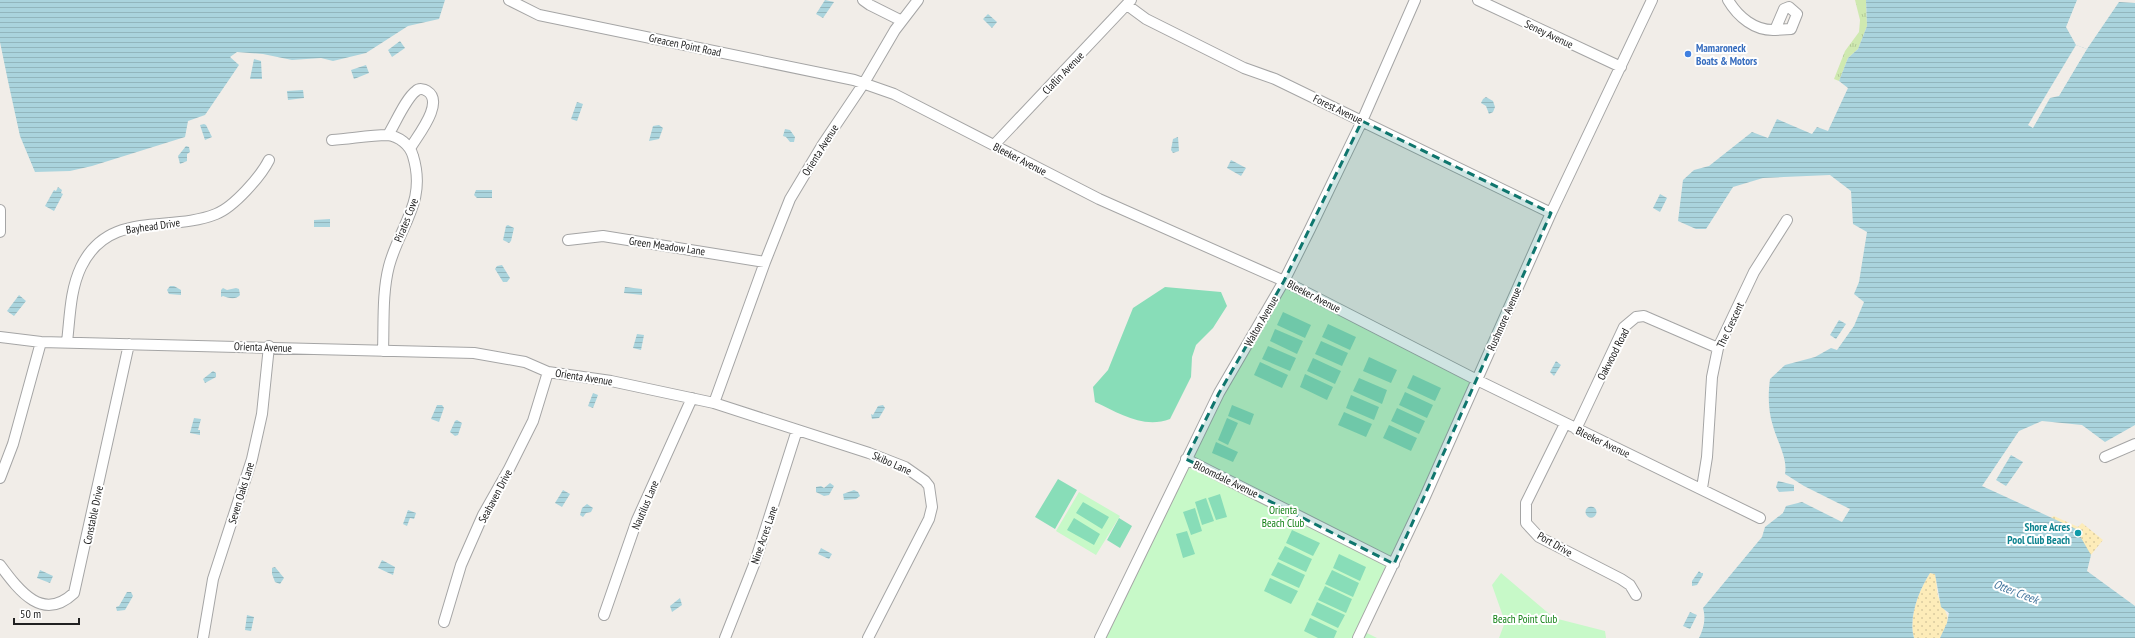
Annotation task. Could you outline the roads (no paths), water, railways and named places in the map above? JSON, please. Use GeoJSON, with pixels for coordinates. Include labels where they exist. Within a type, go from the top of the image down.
{"type":"FeatureCollection","features":[{"type":"Feature","properties":{"kind":"street","name":"Greacen Point Road"},"geometry":{"type":"LineString","coordinates":[[509,0],[539,15],[864,83]]}},
{"type":"Feature","properties":{"kind":"street"},"geometry":{"type":"LineString","coordinates":[[863,0],[876,9],[902,21]]}},
{"type":"Feature","properties":{"kind":"street","name":"Orienta Avenue"},"geometry":{"type":"LineString","coordinates":[[0,337],[41,342],[270,346],[474,353],[525,362],[548,372],[611,382],[714,403],[765,262],[790,199],[823,144],[864,83],[902,21],[918,0]]}},
{"type":"Feature","properties":{"kind":"street","name":"Walton Avenue"},"geometry":{"type":"LineString","coordinates":[[1100,638],[1219,392],[1284,281],[1362,121],[1415,0]]}},
{"type":"Feature","properties":{"kind":"street","name":"Seney Avenue"},"geometry":{"type":"LineString","coordinates":[[1478,0],[1621,67]]}},
{"type":"Feature","properties":{"kind":"street","name":"Rushmore Avenue"},"geometry":{"type":"LineString","coordinates":[[1358,638],[1394,564],[1551,212],[1652,0]]}},
{"type":"Feature","properties":{"kind":"street"},"geometry":{"type":"LineString","coordinates":[[1728,0],[1740,16],[1753,26],[1768,30],[1775,30]]}},
{"type":"Feature","properties":{"kind":"street","name":"Forest Avenue"},"geometry":{"type":"LineString","coordinates":[[1129,2],[1146,19],[1244,68],[1275,79],[1551,212]]}},
{"type":"Feature","properties":{"kind":"street","name":"Claflin Avenue"},"geometry":{"type":"LineString","coordinates":[[994,145],[1129,2]]}},
{"type":"Feature","properties":{"kind":"street","name":"Bleeker Avenue"},"geometry":{"type":"LineString","coordinates":[[864,83],[894,94],[1099,199],[1284,281],[1565,424],[1702,488],[1760,518]]}},
{"type":"Feature","properties":{"kind":"street"},"geometry":{"type":"LineString","coordinates":[[332,140],[388,135],[398,138],[410,147],[434,107],[434,98],[429,92],[423,89],[417,90],[411,96],[388,135]]}},
{"type":"Feature","properties":{"kind":"street","name":"Pirates Cove"},"geometry":{"type":"LineString","coordinates":[[383,351],[385,290],[389,267],[395,246],[416,199],[418,188],[416,166],[410,147]]}},
{"type":"Feature","properties":{"kind":"street","name":"Bayhead Drive"},"geometry":{"type":"LineString","coordinates":[[67,342],[75,284],[81,266],[90,253],[103,241],[115,232],[131,226],[192,220],[218,214],[242,195],[269,160]]}},
{"type":"Feature","properties":{"kind":"street"},"geometry":{"type":"LineString","coordinates":[[0,210],[0,232]]}},
{"type":"Feature","properties":{"kind":"street","name":"The Crescent"},"geometry":{"type":"LineString","coordinates":[[1702,488],[1707,457],[1712,377],[1718,348],[1754,272],[1787,220]]}},
{"type":"Feature","properties":{"kind":"street","name":"Green Meadow Lane"},"geometry":{"type":"LineString","coordinates":[[568,240],[603,236],[765,262]]}},
{"type":"Feature","properties":{"kind":"street","name":"Oakwood Road"},"geometry":{"type":"LineString","coordinates":[[1576,429],[1624,327],[1636,317],[1644,316],[1718,348]]}},
{"type":"Feature","properties":{"kind":"street"},"geometry":{"type":"LineString","coordinates":[[0,478],[14,444],[41,342]]}},
{"type":"Feature","properties":{"kind":"street","name":"Constable Drive"},"geometry":{"type":"LineString","coordinates":[[0,566],[24,592],[41,604],[56,605],[64,602],[74,592],[129,344]]}},
{"type":"Feature","properties":{"kind":"street","name":"Seven Oaks Lane"},"geometry":{"type":"LineString","coordinates":[[203,638],[213,578],[252,459],[262,414],[270,346]]}},
{"type":"Feature","properties":{"kind":"street","name":"Seahaven Drive"},"geometry":{"type":"LineString","coordinates":[[444,622],[461,565],[483,514],[509,469],[533,421],[548,372]]}},
{"type":"Feature","properties":{"kind":"street","name":"Nautilus Lane"},"geometry":{"type":"LineString","coordinates":[[604,615],[637,520],[692,398]]}},
{"type":"Feature","properties":{"kind":"street","name":"Skibo Lane"},"geometry":{"type":"LineString","coordinates":[[714,403],[869,453],[905,467],[929,486],[932,507],[929,519],[868,638]]}},
{"type":"Feature","properties":{"kind":"street","name":"Port Drive"},"geometry":{"type":"LineString","coordinates":[[1565,424],[1526,503],[1526,523],[1539,537],[1622,579],[1630,585],[1636,595]]}},
{"type":"Feature","properties":{"kind":"street","name":"Nine Acres Lane"},"geometry":{"type":"LineString","coordinates":[[725,638],[755,562],[797,430]]}},
{"type":"Feature","properties":{"kind":"street"},"geometry":{"type":"LineString","coordinates":[[2105,457],[2135,444]]}},
{"type":"Feature","properties":{"kind":"street","name":"Bloomdale Avenue"},"geometry":{"type":"LineString","coordinates":[[1186,459],[1394,564]]}},
{"type":"Feature","properties":{"kind":"water"},"geometry":{"type":"Polygon","coordinates":[[[0,0],[445,0],[439,19],[408,26],[366,53],[333,61],[321,58],[292,60],[263,54],[237,52],[230,57],[239,65],[205,115],[188,121],[185,137],[92,166],[70,171],[35,172],[20,136],[0,42],[0,0]]]}},
{"type":"Feature","properties":{"kind":"water"},"geometry":{"type":"Polygon","coordinates":[[[825,0],[834,2],[823,18],[816,14],[825,0]]]}},
{"type":"Feature","properties":{"kind":"water","name":"Otter Creek"},"geometry":{"type":"Polygon","coordinates":[[[1866,0],[2077,0],[2066,27],[2076,45],[2087,49],[2119,2],[2135,3],[2135,425],[2105,442],[2082,425],[2042,421],[2019,431],[1982,486],[2076,529],[2091,555],[2087,571],[2135,606],[2135,638],[1940,638],[1947,623],[1949,613],[1941,607],[1935,574],[1930,573],[1916,604],[1912,622],[1914,638],[1699,638],[1704,623],[1703,608],[1762,537],[1765,527],[1783,513],[1786,506],[1802,502],[1842,522],[1850,509],[1804,486],[1785,474],[1786,468],[1784,456],[1771,420],[1769,391],[1770,379],[1785,365],[1815,357],[1831,348],[1837,350],[1854,326],[1864,302],[1854,294],[1859,282],[1867,232],[1853,224],[1851,191],[1830,175],[1763,178],[1733,187],[1706,229],[1696,229],[1678,221],[1683,180],[1694,170],[1709,166],[1752,132],[1768,138],[1777,119],[1812,134],[1817,127],[1828,131],[1848,88],[1839,81],[1848,58],[1858,49],[1867,26],[1866,0]]]}},
{"type":"Feature","properties":{"kind":"water"},"geometry":{"type":"Polygon","coordinates":[[[988,14],[997,22],[992,28],[983,19],[988,14]]]}},
{"type":"Feature","properties":{"kind":"water"},"geometry":{"type":"Polygon","coordinates":[[[400,41],[405,48],[392,57],[388,50],[400,41]]]}},
{"type":"Feature","properties":{"kind":"water"},"geometry":{"type":"Polygon","coordinates":[[[254,59],[261,61],[262,79],[250,79],[254,59]]]}},
{"type":"Feature","properties":{"kind":"water"},"geometry":{"type":"Polygon","coordinates":[[[366,65],[369,73],[354,79],[351,70],[366,65]]]}},
{"type":"Feature","properties":{"kind":"water"},"geometry":{"type":"Polygon","coordinates":[[[303,90],[304,98],[288,100],[287,91],[303,90]]]}},
{"type":"Feature","properties":{"kind":"water"},"geometry":{"type":"Polygon","coordinates":[[[1486,97],[1493,101],[1495,107],[1493,112],[1489,114],[1486,106],[1481,103],[1486,97]]]}},
{"type":"Feature","properties":{"kind":"water"},"geometry":{"type":"Polygon","coordinates":[[[577,102],[583,104],[577,121],[571,119],[577,102]]]}},
{"type":"Feature","properties":{"kind":"water"},"geometry":{"type":"Polygon","coordinates":[[[204,124],[212,137],[205,140],[200,125],[204,124]]]}},
{"type":"Feature","properties":{"kind":"water"},"geometry":{"type":"Polygon","coordinates":[[[659,125],[663,128],[659,139],[649,141],[653,126],[659,125]]]}},
{"type":"Feature","properties":{"kind":"water"},"geometry":{"type":"Polygon","coordinates":[[[785,129],[790,130],[795,137],[794,142],[790,142],[783,136],[785,129]]]}},
{"type":"Feature","properties":{"kind":"water"},"geometry":{"type":"Polygon","coordinates":[[[1178,137],[1179,151],[1173,153],[1171,150],[1173,139],[1178,137]]]}},
{"type":"Feature","properties":{"kind":"water"},"geometry":{"type":"Polygon","coordinates":[[[186,146],[189,147],[190,152],[187,154],[187,161],[180,164],[178,156],[186,146]]]}},
{"type":"Feature","properties":{"kind":"water"},"geometry":{"type":"Polygon","coordinates":[[[1231,160],[1246,168],[1241,176],[1227,168],[1231,160]]]}},
{"type":"Feature","properties":{"kind":"water"},"geometry":{"type":"Polygon","coordinates":[[[58,187],[62,190],[61,193],[63,194],[54,211],[45,206],[54,190],[56,191],[58,187]]]}},
{"type":"Feature","properties":{"kind":"water"},"geometry":{"type":"Polygon","coordinates":[[[476,190],[492,190],[492,198],[477,198],[474,195],[476,190]]]}},
{"type":"Feature","properties":{"kind":"water"},"geometry":{"type":"Polygon","coordinates":[[[1660,194],[1667,198],[1660,212],[1653,208],[1660,194]]]}},
{"type":"Feature","properties":{"kind":"water"},"geometry":{"type":"Polygon","coordinates":[[[330,219],[330,227],[314,227],[314,220],[330,219]]]}},
{"type":"Feature","properties":{"kind":"water"},"geometry":{"type":"Polygon","coordinates":[[[508,225],[514,228],[511,241],[509,243],[503,240],[506,226],[508,225]]]}},
{"type":"Feature","properties":{"kind":"water"},"geometry":{"type":"Polygon","coordinates":[[[502,265],[510,278],[507,282],[503,282],[495,269],[497,266],[502,265]]]}},
{"type":"Feature","properties":{"kind":"water"},"geometry":{"type":"Polygon","coordinates":[[[170,286],[174,286],[181,290],[181,295],[169,294],[167,290],[170,286]]]}},
{"type":"Feature","properties":{"kind":"water"},"geometry":{"type":"Polygon","coordinates":[[[625,287],[642,289],[642,295],[624,293],[625,287]]]}},
{"type":"Feature","properties":{"kind":"water"},"geometry":{"type":"Polygon","coordinates":[[[223,288],[227,290],[236,288],[239,289],[240,295],[234,298],[221,297],[221,290],[223,288]]]}},
{"type":"Feature","properties":{"kind":"water"},"geometry":{"type":"Polygon","coordinates":[[[19,295],[26,301],[14,316],[7,311],[19,295]]]}},
{"type":"Feature","properties":{"kind":"water"},"geometry":{"type":"Polygon","coordinates":[[[1839,320],[1846,324],[1836,339],[1830,335],[1839,320]]]}},
{"type":"Feature","properties":{"kind":"water"},"geometry":{"type":"Polygon","coordinates":[[[637,334],[644,335],[641,350],[633,348],[637,334]]]}},
{"type":"Feature","properties":{"kind":"water"},"geometry":{"type":"Polygon","coordinates":[[[1556,361],[1561,365],[1554,376],[1550,372],[1556,361]]]}},
{"type":"Feature","properties":{"kind":"water"},"geometry":{"type":"Polygon","coordinates":[[[213,371],[216,373],[216,377],[205,383],[203,379],[213,371]]]}},
{"type":"Feature","properties":{"kind":"water"},"geometry":{"type":"Polygon","coordinates":[[[593,393],[598,395],[593,408],[588,406],[593,393]]]}},
{"type":"Feature","properties":{"kind":"water"},"geometry":{"type":"Polygon","coordinates":[[[437,405],[442,405],[444,408],[439,422],[431,419],[437,405]]]}},
{"type":"Feature","properties":{"kind":"water"},"geometry":{"type":"Polygon","coordinates":[[[883,405],[885,408],[879,418],[872,419],[871,414],[873,415],[878,406],[883,405]]]}},
{"type":"Feature","properties":{"kind":"water"},"geometry":{"type":"Polygon","coordinates":[[[194,418],[201,419],[198,430],[200,430],[200,435],[190,433],[194,418]]]}},
{"type":"Feature","properties":{"kind":"water"},"geometry":{"type":"Polygon","coordinates":[[[457,420],[462,423],[458,435],[455,436],[450,432],[455,421],[457,420]]]}},
{"type":"Feature","properties":{"kind":"water"},"geometry":{"type":"Polygon","coordinates":[[[2011,455],[2023,462],[2006,486],[1996,480],[2011,455]]]}},
{"type":"Feature","properties":{"kind":"water"},"geometry":{"type":"Polygon","coordinates":[[[1778,481],[1794,485],[1794,491],[1779,492],[1776,487],[1778,481]]]}},
{"type":"Feature","properties":{"kind":"water"},"geometry":{"type":"Polygon","coordinates":[[[830,483],[834,486],[829,495],[824,496],[816,492],[816,487],[821,486],[824,488],[830,483]]]}},
{"type":"Feature","properties":{"kind":"water"},"geometry":{"type":"Polygon","coordinates":[[[563,490],[570,494],[562,507],[555,503],[563,490]]]}},
{"type":"Feature","properties":{"kind":"water"},"geometry":{"type":"Polygon","coordinates":[[[854,490],[858,492],[860,496],[856,499],[844,500],[843,494],[854,490]]]}},
{"type":"Feature","properties":{"kind":"water"},"geometry":{"type":"Polygon","coordinates":[[[587,504],[593,508],[591,512],[586,513],[583,517],[580,515],[582,508],[587,504]]]}},
{"type":"Feature","properties":{"kind":"water"},"geometry":{"type":"Polygon","coordinates":[[[1589,507],[1593,507],[1595,508],[1595,516],[1589,517],[1586,514],[1586,510],[1589,507]]]}},
{"type":"Feature","properties":{"kind":"water"},"geometry":{"type":"Polygon","coordinates":[[[408,510],[416,513],[414,519],[410,518],[407,526],[403,524],[408,510]]]}},
{"type":"Feature","properties":{"kind":"water"},"geometry":{"type":"Polygon","coordinates":[[[821,548],[832,554],[829,559],[818,554],[821,548]]]}},
{"type":"Feature","properties":{"kind":"water"},"geometry":{"type":"Polygon","coordinates":[[[382,560],[395,567],[393,575],[378,568],[382,560]]]}},
{"type":"Feature","properties":{"kind":"water"},"geometry":{"type":"Polygon","coordinates":[[[275,567],[284,578],[280,584],[275,582],[272,574],[272,568],[275,567]]]}},
{"type":"Feature","properties":{"kind":"water"},"geometry":{"type":"Polygon","coordinates":[[[40,570],[53,576],[50,583],[37,578],[40,570]]]}},
{"type":"Feature","properties":{"kind":"water"},"geometry":{"type":"Polygon","coordinates":[[[1699,571],[1703,573],[1703,575],[1697,585],[1692,586],[1692,581],[1699,571]]]}},
{"type":"Feature","properties":{"kind":"water"},"geometry":{"type":"Polygon","coordinates":[[[127,592],[131,592],[133,596],[125,610],[117,611],[116,607],[119,606],[127,592]]]}},
{"type":"Feature","properties":{"kind":"water"},"geometry":{"type":"Polygon","coordinates":[[[680,598],[682,605],[672,612],[670,606],[680,598]]]}},
{"type":"Feature","properties":{"kind":"water"},"geometry":{"type":"Polygon","coordinates":[[[1690,612],[1697,615],[1690,629],[1683,626],[1690,612]]]}},
{"type":"Feature","properties":{"kind":"water"},"geometry":{"type":"Polygon","coordinates":[[[247,615],[254,617],[251,631],[245,630],[247,615]]]}},
{"type":"Feature","properties":{"kind":"place","name":"Mamaroneck Boats & Motors"},"geometry":{"type":"Point","coordinates":[1688,54]}},
{"type":"Feature","properties":{"kind":"place","name":"Shore Acres Pool Club Beach"},"geometry":{"type":"Point","coordinates":[2078,533]}},
{"type":"Feature","properties":{"kind":"park label","name":"Orienta Beach Club"},"geometry":{"type":"Point","coordinates":[1283,516]}},
{"type":"Feature","properties":{"kind":"park label","name":"Beach Point Club"},"geometry":{"type":"Point","coordinates":[1525,619]}}]}
